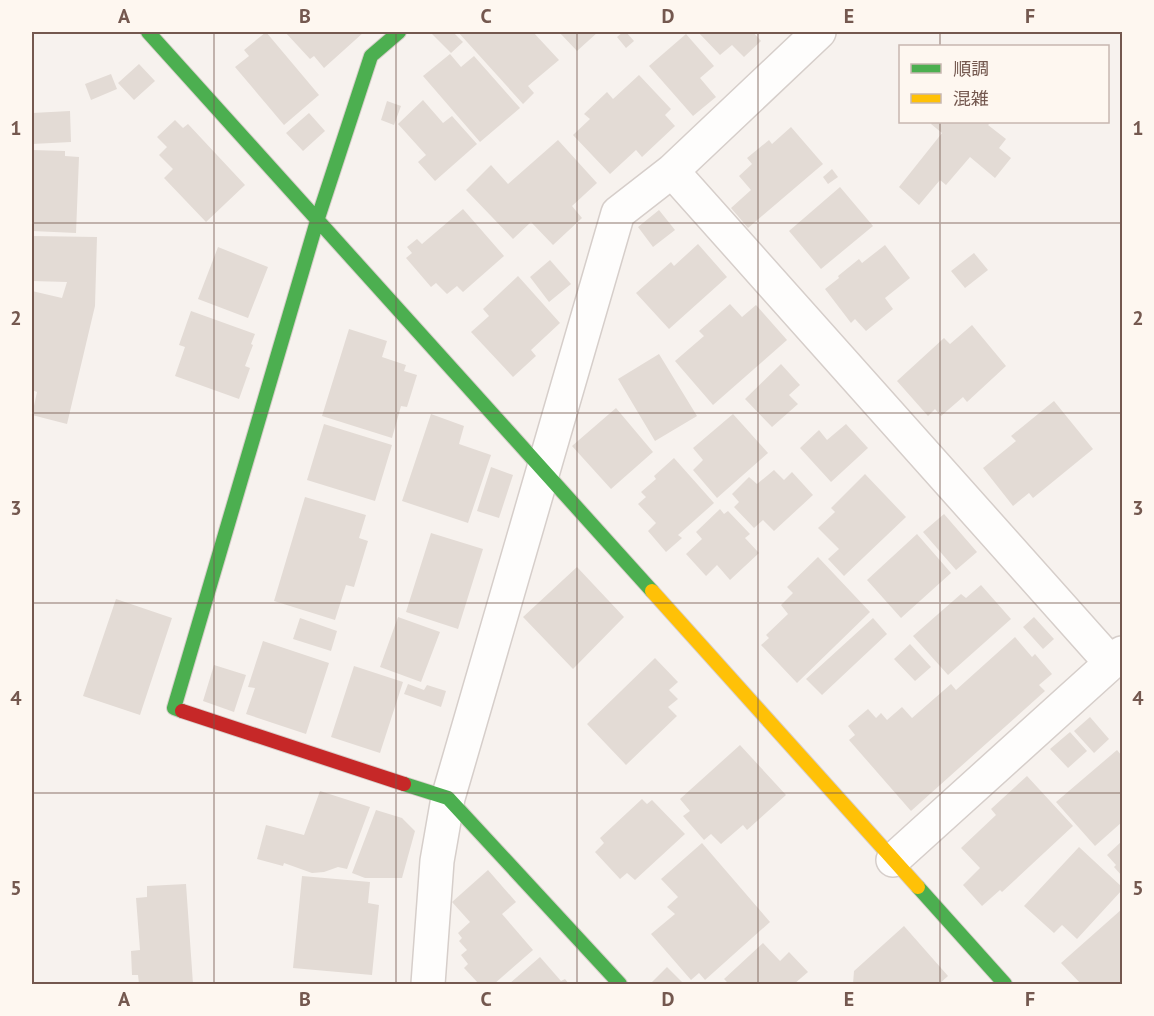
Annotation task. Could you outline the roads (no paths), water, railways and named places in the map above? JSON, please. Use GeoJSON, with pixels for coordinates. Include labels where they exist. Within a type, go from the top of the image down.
{"type":"FeatureCollection","features":[{"type":"Feature","properties":{"kind":"street"},"geometry":{"type":"LineString","coordinates":[[148,32],[1005,984]]}},
{"type":"Feature","properties":{"kind":"street"},"geometry":{"type":"LineString","coordinates":[[399,32],[372,56],[317,221],[174,708],[448,798],[620,984]]}},
{"type":"Feature","properties":{"kind":"street"},"geometry":{"type":"LineString","coordinates":[[428,984],[436,861],[448,798],[618,213],[672,171],[819,32]]}},
{"type":"Feature","properties":{"kind":"street"},"geometry":{"type":"LineString","coordinates":[[672,171],[1117,658],[893,860]]}}]}
